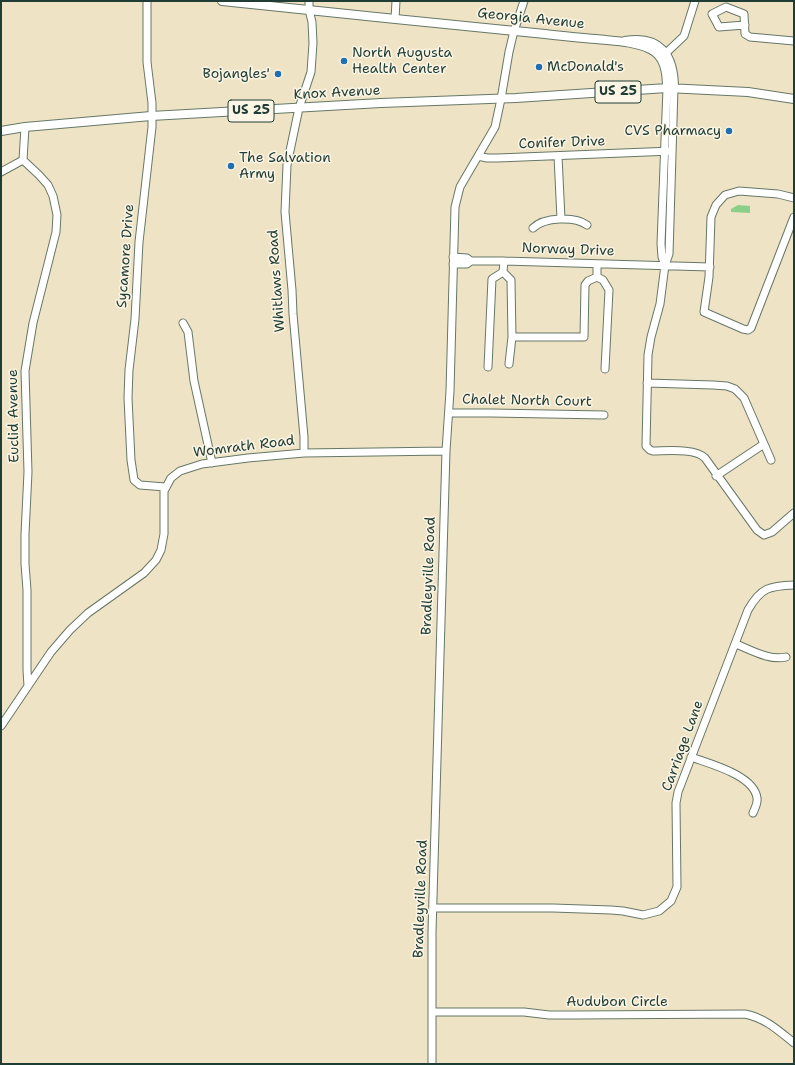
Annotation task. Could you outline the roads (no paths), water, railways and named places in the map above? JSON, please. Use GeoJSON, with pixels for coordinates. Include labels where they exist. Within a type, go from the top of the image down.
{"type":"FeatureCollection","features":[{"type":"Feature","properties":{"kind":"main road","name":"Georgia Avenue"},"geometry":{"type":"LineString","coordinates":[[222,1],[622,42],[648,48],[657,55],[661,59],[667,74],[670,88]]}},
{"type":"Feature","properties":{"kind":"main road","name":"Georgia Avenue"},"geometry":{"type":"LineString","coordinates":[[622,42],[636,39],[645,40],[655,44],[666,53]]}},
{"type":"Feature","properties":{"kind":"main road"},"geometry":{"type":"LineString","coordinates":[[666,53],[673,68],[670,88]]}},
{"type":"Feature","properties":{"kind":"main road","name":"Knox Avenue"},"geometry":{"type":"LineString","coordinates":[[1,130],[152,116],[382,103],[501,99],[670,88]]}},
{"type":"Feature","properties":{"kind":"main road","name":"US 25"},"geometry":{"type":"LineString","coordinates":[[670,88],[748,92],[794,100]]}},
{"type":"Feature","properties":{"kind":"street","name":"Sycamore Drive"},"geometry":{"type":"LineString","coordinates":[[147,1],[147,62],[152,103],[152,133],[139,242],[135,319],[129,370],[128,398],[130,460],[135,482],[165,487]]}},
{"type":"Feature","properties":{"kind":"street","name":"Whitlaws Road"},"geometry":{"type":"LineString","coordinates":[[304,453],[304,437],[292,314],[292,290],[285,212],[287,165],[299,108],[311,72],[313,43],[309,1]]}},
{"type":"Feature","properties":{"kind":"street"},"geometry":{"type":"LineString","coordinates":[[395,19],[396,1]]}},
{"type":"Feature","properties":{"kind":"street","name":"Bradleyville Road"},"geometry":{"type":"LineString","coordinates":[[432,1064],[433,908],[446,451],[449,413],[455,207],[458,194],[464,180],[495,127],[509,52],[524,1]]}},
{"type":"Feature","properties":{"kind":"street"},"geometry":{"type":"LineString","coordinates":[[666,53],[684,36],[695,1]]}},
{"type":"Feature","properties":{"kind":"street"},"geometry":{"type":"LineString","coordinates":[[745,25],[745,34],[750,37],[794,41]]}},
{"type":"Feature","properties":{"kind":"street"},"geometry":{"type":"LineString","coordinates":[[670,88],[668,152],[661,244],[662,257],[665,265],[660,304],[651,336],[648,355],[646,442],[648,448],[653,451],[698,453],[705,458],[716,476],[757,530],[764,535],[772,532],[794,513]]}},
{"type":"Feature","properties":{"kind":"street"},"geometry":{"type":"LineString","coordinates":[[1,172],[23,160],[25,127]]}},
{"type":"Feature","properties":{"kind":"street","name":"Conifer Drive"},"geometry":{"type":"LineString","coordinates":[[478,156],[498,158],[668,152]]}},
{"type":"Feature","properties":{"kind":"street"},"geometry":{"type":"LineString","coordinates":[[558,156],[561,219]]}},
{"type":"Feature","properties":{"kind":"street","name":"Euclid Avenue"},"geometry":{"type":"LineString","coordinates":[[23,160],[40,175],[48,185],[54,196],[57,215],[56,232],[33,323],[25,371],[28,472],[25,534],[28,686]]}},
{"type":"Feature","properties":{"kind":"street"},"geometry":{"type":"LineString","coordinates":[[794,198],[778,194],[731,192],[725,195],[716,204],[711,217],[710,267],[704,312],[742,329],[748,330],[751,328],[794,217]]}},
{"type":"Feature","properties":{"kind":"street"},"geometry":{"type":"LineString","coordinates":[[533,228],[542,222],[561,219],[577,219],[587,225]]}},
{"type":"Feature","properties":{"kind":"street","name":"Norway Drive"},"geometry":{"type":"LineString","coordinates":[[453,261],[467,258],[471,261],[710,267]]}},
{"type":"Feature","properties":{"kind":"street"},"geometry":{"type":"LineString","coordinates":[[503,272],[504,261]]}},
{"type":"Feature","properties":{"kind":"street"},"geometry":{"type":"LineString","coordinates":[[597,264],[597,277]]}},
{"type":"Feature","properties":{"kind":"street"},"geometry":{"type":"LineString","coordinates":[[503,272],[511,280],[512,337],[510,364]]}},
{"type":"Feature","properties":{"kind":"street"},"geometry":{"type":"LineString","coordinates":[[488,367],[492,279],[503,272]]}},
{"type":"Feature","properties":{"kind":"street"},"geometry":{"type":"LineString","coordinates":[[512,337],[584,337],[585,286],[588,281],[597,277]]}},
{"type":"Feature","properties":{"kind":"street"},"geometry":{"type":"LineString","coordinates":[[597,277],[603,280],[609,290],[605,370]]}},
{"type":"Feature","properties":{"kind":"street"},"geometry":{"type":"LineString","coordinates":[[183,322],[188,332],[195,389],[212,463]]}},
{"type":"Feature","properties":{"kind":"street"},"geometry":{"type":"LineString","coordinates":[[647,383],[713,385],[731,388],[738,392],[744,398],[771,460]]}},
{"type":"Feature","properties":{"kind":"street","name":"Chalet North Court"},"geometry":{"type":"LineString","coordinates":[[449,413],[604,415]]}},
{"type":"Feature","properties":{"kind":"street"},"geometry":{"type":"LineString","coordinates":[[716,476],[764,444]]}},
{"type":"Feature","properties":{"kind":"street","name":"Womrath Road"},"geometry":{"type":"LineString","coordinates":[[165,487],[171,478],[180,470],[193,466],[248,458],[304,453],[446,451]]}},
{"type":"Feature","properties":{"kind":"street"},"geometry":{"type":"LineString","coordinates":[[1,726],[61,640],[74,625],[88,613],[144,573],[156,560],[161,550],[164,534],[165,487]]}},
{"type":"Feature","properties":{"kind":"street","name":"Carriage Lane"},"geometry":{"type":"LineString","coordinates":[[433,908],[596,910],[623,911],[644,915],[659,911],[671,901],[677,887],[677,798],[691,757],[748,610],[765,589],[774,586],[794,585]]}},
{"type":"Feature","properties":{"kind":"street"},"geometry":{"type":"LineString","coordinates":[[736,644],[773,658],[780,659],[786,657]]}},
{"type":"Feature","properties":{"kind":"street"},"geometry":{"type":"LineString","coordinates":[[691,757],[738,775],[747,781],[754,790],[757,798],[753,813]]}},
{"type":"Feature","properties":{"kind":"street","name":"Audubon Circle"},"geometry":{"type":"LineString","coordinates":[[432,1012],[524,1012],[549,1015],[744,1014],[769,1022],[794,1043]]}},
{"type":"Feature","properties":{"kind":"place","name":"North Augusta Health Center"},"geometry":{"type":"Point","coordinates":[344,61]}},
{"type":"Feature","properties":{"kind":"place","name":"McDonald's"},"geometry":{"type":"Point","coordinates":[539,67]}},
{"type":"Feature","properties":{"kind":"place","name":"Bojangles'"},"geometry":{"type":"Point","coordinates":[278,74]}},
{"type":"Feature","properties":{"kind":"place","name":"CVS Pharmacy"},"geometry":{"type":"Point","coordinates":[729,131]}},
{"type":"Feature","properties":{"kind":"place","name":"The Salvation Army"},"geometry":{"type":"Point","coordinates":[231,166]}}]}
